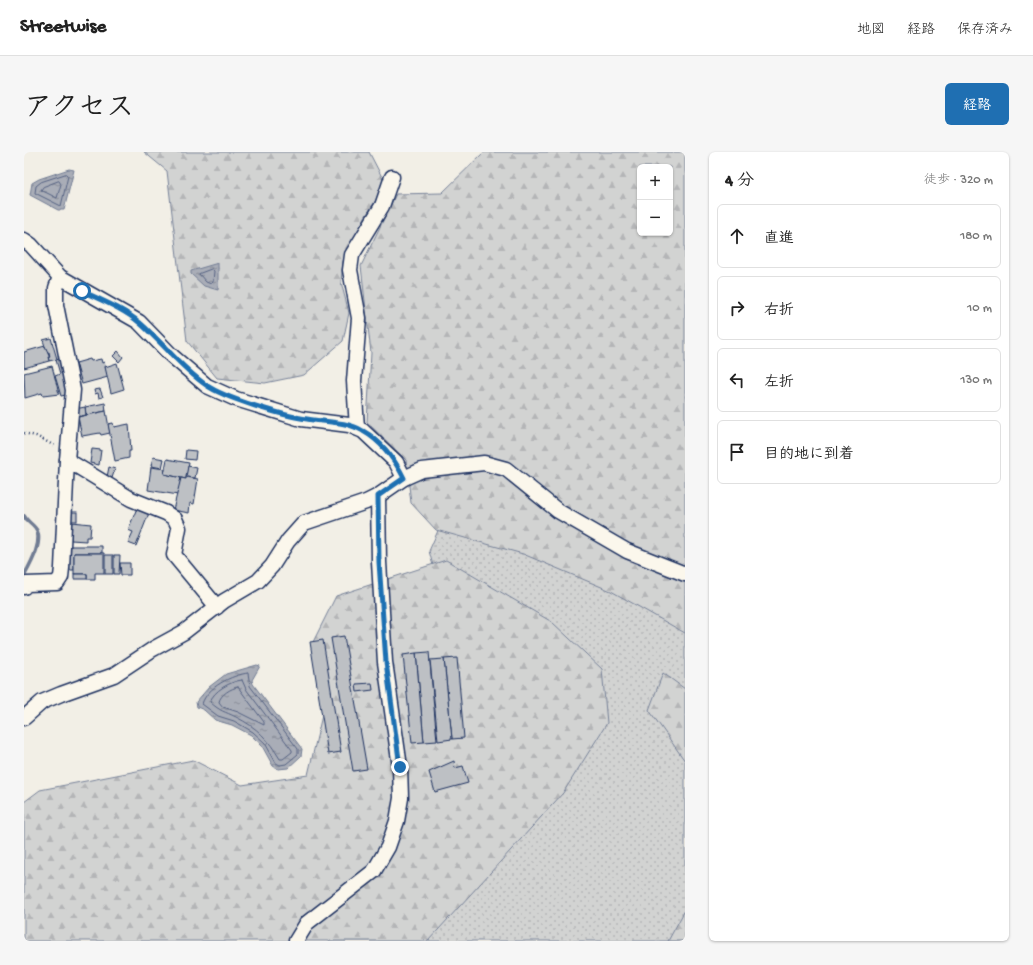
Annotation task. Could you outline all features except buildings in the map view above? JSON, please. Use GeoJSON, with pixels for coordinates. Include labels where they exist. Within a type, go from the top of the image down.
{"type":"FeatureCollection","features":[{"type":"Feature","properties":{"kind":"street"},"geometry":{"type":"LineString","coordinates":[[357,428],[354,381],[360,318],[350,270],[352,255],[382,206],[392,177]]}},
{"type":"Feature","properties":{"kind":"street"},"geometry":{"type":"LineString","coordinates":[[24,240],[37,251],[60,277],[139,322],[172,356],[207,386],[236,398],[301,418],[348,425],[357,428],[363,431],[392,458],[404,478]]}},
{"type":"Feature","properties":{"kind":"street"},"geometry":{"type":"LineString","coordinates":[[24,587],[26,584],[58,583],[61,576],[73,390],[56,305],[56,288],[60,277]]}},
{"type":"Feature","properties":{"kind":"street"},"geometry":{"type":"LineString","coordinates":[[68,456],[131,499],[166,513],[175,519],[179,528],[174,555],[217,607]]}},
{"type":"Feature","properties":{"kind":"street"},"geometry":{"type":"LineString","coordinates":[[24,718],[42,702],[114,675],[154,649],[184,632],[217,607],[258,580],[272,566],[288,541],[304,523],[378,496],[404,478],[422,470],[484,463],[506,469],[558,511],[628,551],[685,574]]}},
{"type":"Feature","properties":{"kind":"street"},"geometry":{"type":"LineString","coordinates":[[296,941],[307,923],[374,871],[388,847],[397,821],[401,798],[400,767],[386,662],[379,562],[378,496]]}},
{"type":"Feature","properties":{"kind":"path"},"geometry":{"type":"LineString","coordinates":[[24,433],[36,436],[68,456]]}},
{"type":"Feature","properties":{"kind":"green space"},"geometry":{"type":"Polygon","coordinates":[[[144,152],[369,152],[383,179],[381,192],[365,217],[343,261],[341,282],[349,313],[343,341],[304,375],[265,383],[217,378],[187,341],[167,171],[144,152]]]}},
{"type":"Feature","properties":{"kind":"green space"},"geometry":{"type":"Polygon","coordinates":[[[484,152],[685,152],[685,633],[611,591],[523,554],[436,530],[411,503],[406,460],[367,422],[371,353],[361,266],[396,194],[442,193],[484,152]]]}},
{"type":"Feature","properties":{"kind":"green space"},"geometry":{"type":"Polygon","coordinates":[[[448,508],[685,593],[685,941],[329,941],[442,598],[429,551],[448,508]]]}},
{"type":"Feature","properties":{"kind":"green space"},"geometry":{"type":"Polygon","coordinates":[[[446,560],[552,622],[602,669],[607,723],[563,793],[428,941],[24,941],[24,802],[40,790],[193,760],[242,785],[308,775],[327,694],[312,644],[336,596],[446,560]]]}},
{"type":"Feature","properties":{"kind":"green space"},"geometry":{"type":"Polygon","coordinates":[[[663,673],[685,689],[685,761],[649,710],[663,673]]]}},
{"type":"Feature","properties":{"kind":"green space"},"geometry":{"type":"Polygon","coordinates":[[[685,910],[685,941],[668,941],[685,910]]]}},
{"type":"Feature","properties":{"kind":"water"},"geometry":{"type":"Polygon","coordinates":[[[69,169],[74,170],[64,210],[58,210],[30,195],[32,183],[39,179],[69,169]]]}},
{"type":"Feature","properties":{"kind":"water"},"geometry":{"type":"Polygon","coordinates":[[[218,263],[218,290],[204,286],[191,274],[191,271],[218,263]]]}},
{"type":"Feature","properties":{"kind":"water"},"geometry":{"type":"Polygon","coordinates":[[[257,665],[260,666],[252,680],[253,684],[302,749],[301,756],[288,768],[278,769],[273,766],[262,746],[251,735],[232,725],[215,720],[204,710],[197,707],[196,702],[209,687],[226,674],[257,665]]]}},
{"type":"Feature","properties":{"kind":"waterway"},"geometry":{"type":"LineString","coordinates":[[24,516],[38,533],[36,552],[24,576]]}},
{"type":"Feature","properties":{"kind":"route"},"geometry":{"type":"LineString","coordinates":[[82,291],[106,302],[139,322],[172,356],[207,386],[236,398],[301,418],[348,425],[357,428],[363,431],[378,444],[396,462],[404,478],[378,496],[379,562],[386,662],[400,767]]}}]}
